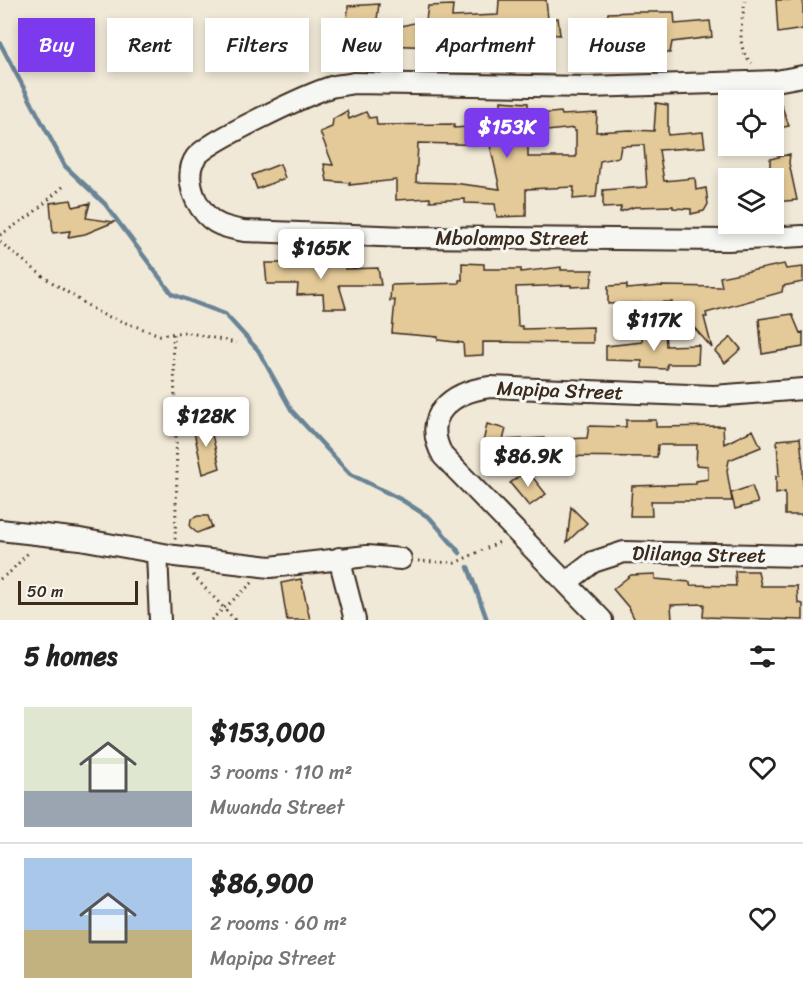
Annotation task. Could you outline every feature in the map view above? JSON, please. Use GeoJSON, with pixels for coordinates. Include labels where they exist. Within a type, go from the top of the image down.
{"type":"FeatureCollection","features":[{"type":"Feature","properties":{"kind":"street"},"geometry":{"type":"LineString","coordinates":[[776,81],[803,76]]}},
{"type":"Feature","properties":{"kind":"street","name":"Mbolompo Street"},"geometry":{"type":"LineString","coordinates":[[776,81],[588,87],[353,83],[331,87],[212,143],[195,158],[190,168],[190,184],[208,218],[221,227],[265,232],[406,237],[728,240],[803,236]]}},
{"type":"Feature","properties":{"kind":"street","name":"Mapipa Street"},"geometry":{"type":"LineString","coordinates":[[602,620],[444,456],[438,447],[435,430],[436,421],[448,403],[460,396],[490,387],[714,396],[803,389]]}},
{"type":"Feature","properties":{"kind":"street"},"geometry":{"type":"LineString","coordinates":[[0,530],[80,539],[166,555],[270,567],[367,556],[401,559]]}},
{"type":"Feature","properties":{"kind":"street","name":"Dlilanga Street"},"geometry":{"type":"LineString","coordinates":[[567,582],[593,562],[624,552],[803,556]]}},
{"type":"Feature","properties":{"kind":"street"},"geometry":{"type":"LineString","coordinates":[[160,620],[166,555]]}},
{"type":"Feature","properties":{"kind":"street"},"geometry":{"type":"LineString","coordinates":[[339,558],[355,620]]}},
{"type":"Feature","properties":{"kind":"path"},"geometry":{"type":"LineString","coordinates":[[745,0],[742,46],[747,59],[776,81]]}},
{"type":"Feature","properties":{"kind":"path"},"geometry":{"type":"LineString","coordinates":[[0,235],[32,215],[66,184]]}},
{"type":"Feature","properties":{"kind":"path"},"geometry":{"type":"LineString","coordinates":[[0,242],[44,277],[101,314],[160,335],[186,332],[236,343]]}},
{"type":"Feature","properties":{"kind":"path"},"geometry":{"type":"LineString","coordinates":[[173,334],[177,472],[166,555],[235,620]]}},
{"type":"Feature","properties":{"kind":"path"},"geometry":{"type":"LineString","coordinates":[[401,559],[455,563],[518,534]]}},
{"type":"Feature","properties":{"kind":"path"},"geometry":{"type":"LineString","coordinates":[[0,579],[10,572],[44,535]]}},
{"type":"Feature","properties":{"kind":"path"},"geometry":{"type":"LineString","coordinates":[[211,620],[270,567]]}},
{"type":"Feature","properties":{"kind":"building"},"geometry":{"type":"Polygon","coordinates":[[[499,0],[546,0],[548,18],[426,18],[428,6],[453,5],[452,17],[498,15],[499,0]]]}},
{"type":"Feature","properties":{"kind":"building"},"geometry":{"type":"Polygon","coordinates":[[[776,0],[803,0],[803,29],[778,33],[776,0]]]}},
{"type":"Feature","properties":{"kind":"building"},"geometry":{"type":"Polygon","coordinates":[[[379,4],[377,18],[347,18],[348,6],[379,4]]]}},
{"type":"Feature","properties":{"kind":"building"},"geometry":{"type":"Polygon","coordinates":[[[674,12],[675,24],[710,21],[712,37],[672,42],[670,53],[667,53],[667,18],[607,18],[608,13],[674,12]]]}},
{"type":"Feature","properties":{"kind":"building"},"geometry":{"type":"Polygon","coordinates":[[[556,18],[558,18],[560,35],[556,35],[556,18]]]}},
{"type":"Feature","properties":{"kind":"building"},"geometry":{"type":"Polygon","coordinates":[[[415,23],[415,46],[403,46],[403,26],[415,23]]]}},
{"type":"Feature","properties":{"kind":"building"},"geometry":{"type":"Polygon","coordinates":[[[501,101],[528,103],[528,115],[561,112],[562,115],[597,113],[596,132],[654,131],[656,103],[668,105],[668,135],[703,132],[705,147],[659,150],[664,181],[695,178],[696,190],[706,188],[708,204],[704,211],[691,214],[691,209],[673,208],[673,206],[634,207],[620,212],[621,207],[603,208],[603,190],[647,187],[644,145],[621,146],[619,157],[600,161],[596,197],[573,199],[574,187],[526,189],[526,216],[497,217],[495,204],[465,203],[465,199],[396,200],[396,180],[349,185],[350,183],[327,181],[324,164],[333,165],[320,132],[332,127],[333,119],[347,111],[349,119],[366,112],[369,118],[376,117],[377,125],[454,124],[454,128],[496,125],[495,120],[501,118],[501,101]],[[574,128],[528,133],[528,157],[576,157],[574,128]],[[418,143],[416,182],[453,183],[500,189],[490,145],[418,143]]]}},
{"type":"Feature","properties":{"kind":"building"},"geometry":{"type":"Polygon","coordinates":[[[784,112],[789,126],[784,127],[784,112]]]}},
{"type":"Feature","properties":{"kind":"building"},"geometry":{"type":"Polygon","coordinates":[[[790,154],[789,163],[797,200],[784,201],[784,168],[770,168],[770,159],[790,154]]]}},
{"type":"Feature","properties":{"kind":"building"},"geometry":{"type":"Polygon","coordinates":[[[280,164],[285,178],[257,189],[252,175],[280,164]]]}},
{"type":"Feature","properties":{"kind":"building"},"geometry":{"type":"Polygon","coordinates":[[[71,200],[73,207],[90,203],[86,218],[114,222],[85,234],[68,237],[70,231],[53,233],[50,203],[71,200]]]}},
{"type":"Feature","properties":{"kind":"building"},"geometry":{"type":"Polygon","coordinates":[[[265,263],[304,263],[304,267],[345,265],[345,269],[378,268],[381,285],[339,285],[346,308],[324,308],[323,294],[297,295],[298,284],[267,284],[265,263]]]}},
{"type":"Feature","properties":{"kind":"building"},"geometry":{"type":"Polygon","coordinates":[[[462,263],[484,264],[484,269],[521,269],[521,272],[561,267],[561,270],[593,270],[591,286],[516,287],[518,326],[522,326],[523,329],[593,327],[593,343],[483,342],[483,355],[464,356],[463,343],[438,340],[438,337],[392,333],[395,300],[390,301],[391,285],[459,283],[459,280],[462,280],[462,263]]]}},
{"type":"Feature","properties":{"kind":"building"},"geometry":{"type":"Polygon","coordinates":[[[784,264],[786,269],[803,267],[803,282],[783,286],[782,292],[706,313],[707,317],[704,317],[712,348],[690,323],[690,314],[671,313],[672,302],[608,304],[608,286],[627,285],[627,289],[661,286],[722,287],[720,277],[784,264]]]}},
{"type":"Feature","properties":{"kind":"building"},"geometry":{"type":"Polygon","coordinates":[[[792,314],[800,333],[803,332],[803,347],[762,354],[759,319],[792,314]]]}},
{"type":"Feature","properties":{"kind":"building"},"geometry":{"type":"Polygon","coordinates":[[[665,329],[666,346],[699,345],[698,364],[667,364],[667,369],[642,368],[642,361],[606,360],[606,346],[642,342],[642,330],[665,329]]]}},
{"type":"Feature","properties":{"kind":"building"},"geometry":{"type":"Polygon","coordinates":[[[731,337],[741,349],[725,363],[715,351],[731,337]]]}},
{"type":"Feature","properties":{"kind":"building"},"geometry":{"type":"Polygon","coordinates":[[[626,420],[656,420],[656,427],[723,426],[724,444],[753,430],[761,447],[729,460],[727,471],[732,501],[651,501],[652,516],[630,516],[632,486],[696,484],[696,481],[708,479],[708,466],[696,465],[697,445],[658,445],[657,457],[520,455],[521,450],[482,447],[487,424],[506,429],[503,440],[544,438],[544,440],[587,438],[589,426],[626,427],[626,420]]]}},
{"type":"Feature","properties":{"kind":"building"},"geometry":{"type":"Polygon","coordinates":[[[209,422],[220,468],[203,474],[193,427],[209,422]]]}},
{"type":"Feature","properties":{"kind":"building"},"geometry":{"type":"Polygon","coordinates":[[[800,438],[803,466],[803,515],[785,515],[785,492],[776,494],[776,476],[779,476],[777,440],[800,438]]]}},
{"type":"Feature","properties":{"kind":"building"},"geometry":{"type":"Polygon","coordinates":[[[527,470],[546,494],[529,506],[510,483],[527,470]]]}},
{"type":"Feature","properties":{"kind":"building"},"geometry":{"type":"Polygon","coordinates":[[[752,486],[758,503],[735,509],[731,493],[752,486]]]}},
{"type":"Feature","properties":{"kind":"building"},"geometry":{"type":"Polygon","coordinates":[[[571,507],[587,523],[567,542],[571,507]]]}},
{"type":"Feature","properties":{"kind":"building"},"geometry":{"type":"Polygon","coordinates":[[[208,516],[212,527],[197,533],[190,527],[191,519],[208,516]]]}},
{"type":"Feature","properties":{"kind":"building"},"geometry":{"type":"Polygon","coordinates":[[[735,571],[758,571],[761,586],[797,586],[798,603],[803,604],[803,620],[703,617],[704,604],[671,605],[672,620],[635,620],[629,608],[613,589],[631,575],[655,574],[655,579],[690,582],[690,585],[736,586],[735,571]]]}},
{"type":"Feature","properties":{"kind":"building"},"geometry":{"type":"Polygon","coordinates":[[[301,579],[310,620],[287,620],[281,583],[301,579]]]}},
{"type":"Feature","properties":{"kind":"waterway"},"geometry":{"type":"LineString","coordinates":[[0,43],[65,166],[105,204],[172,294],[225,314],[258,350],[292,411],[350,474],[402,500],[430,518],[460,553]]}},
{"type":"Feature","properties":{"kind":"waterway"},"geometry":{"type":"LineString","coordinates":[[468,567],[487,620]]}}]}
